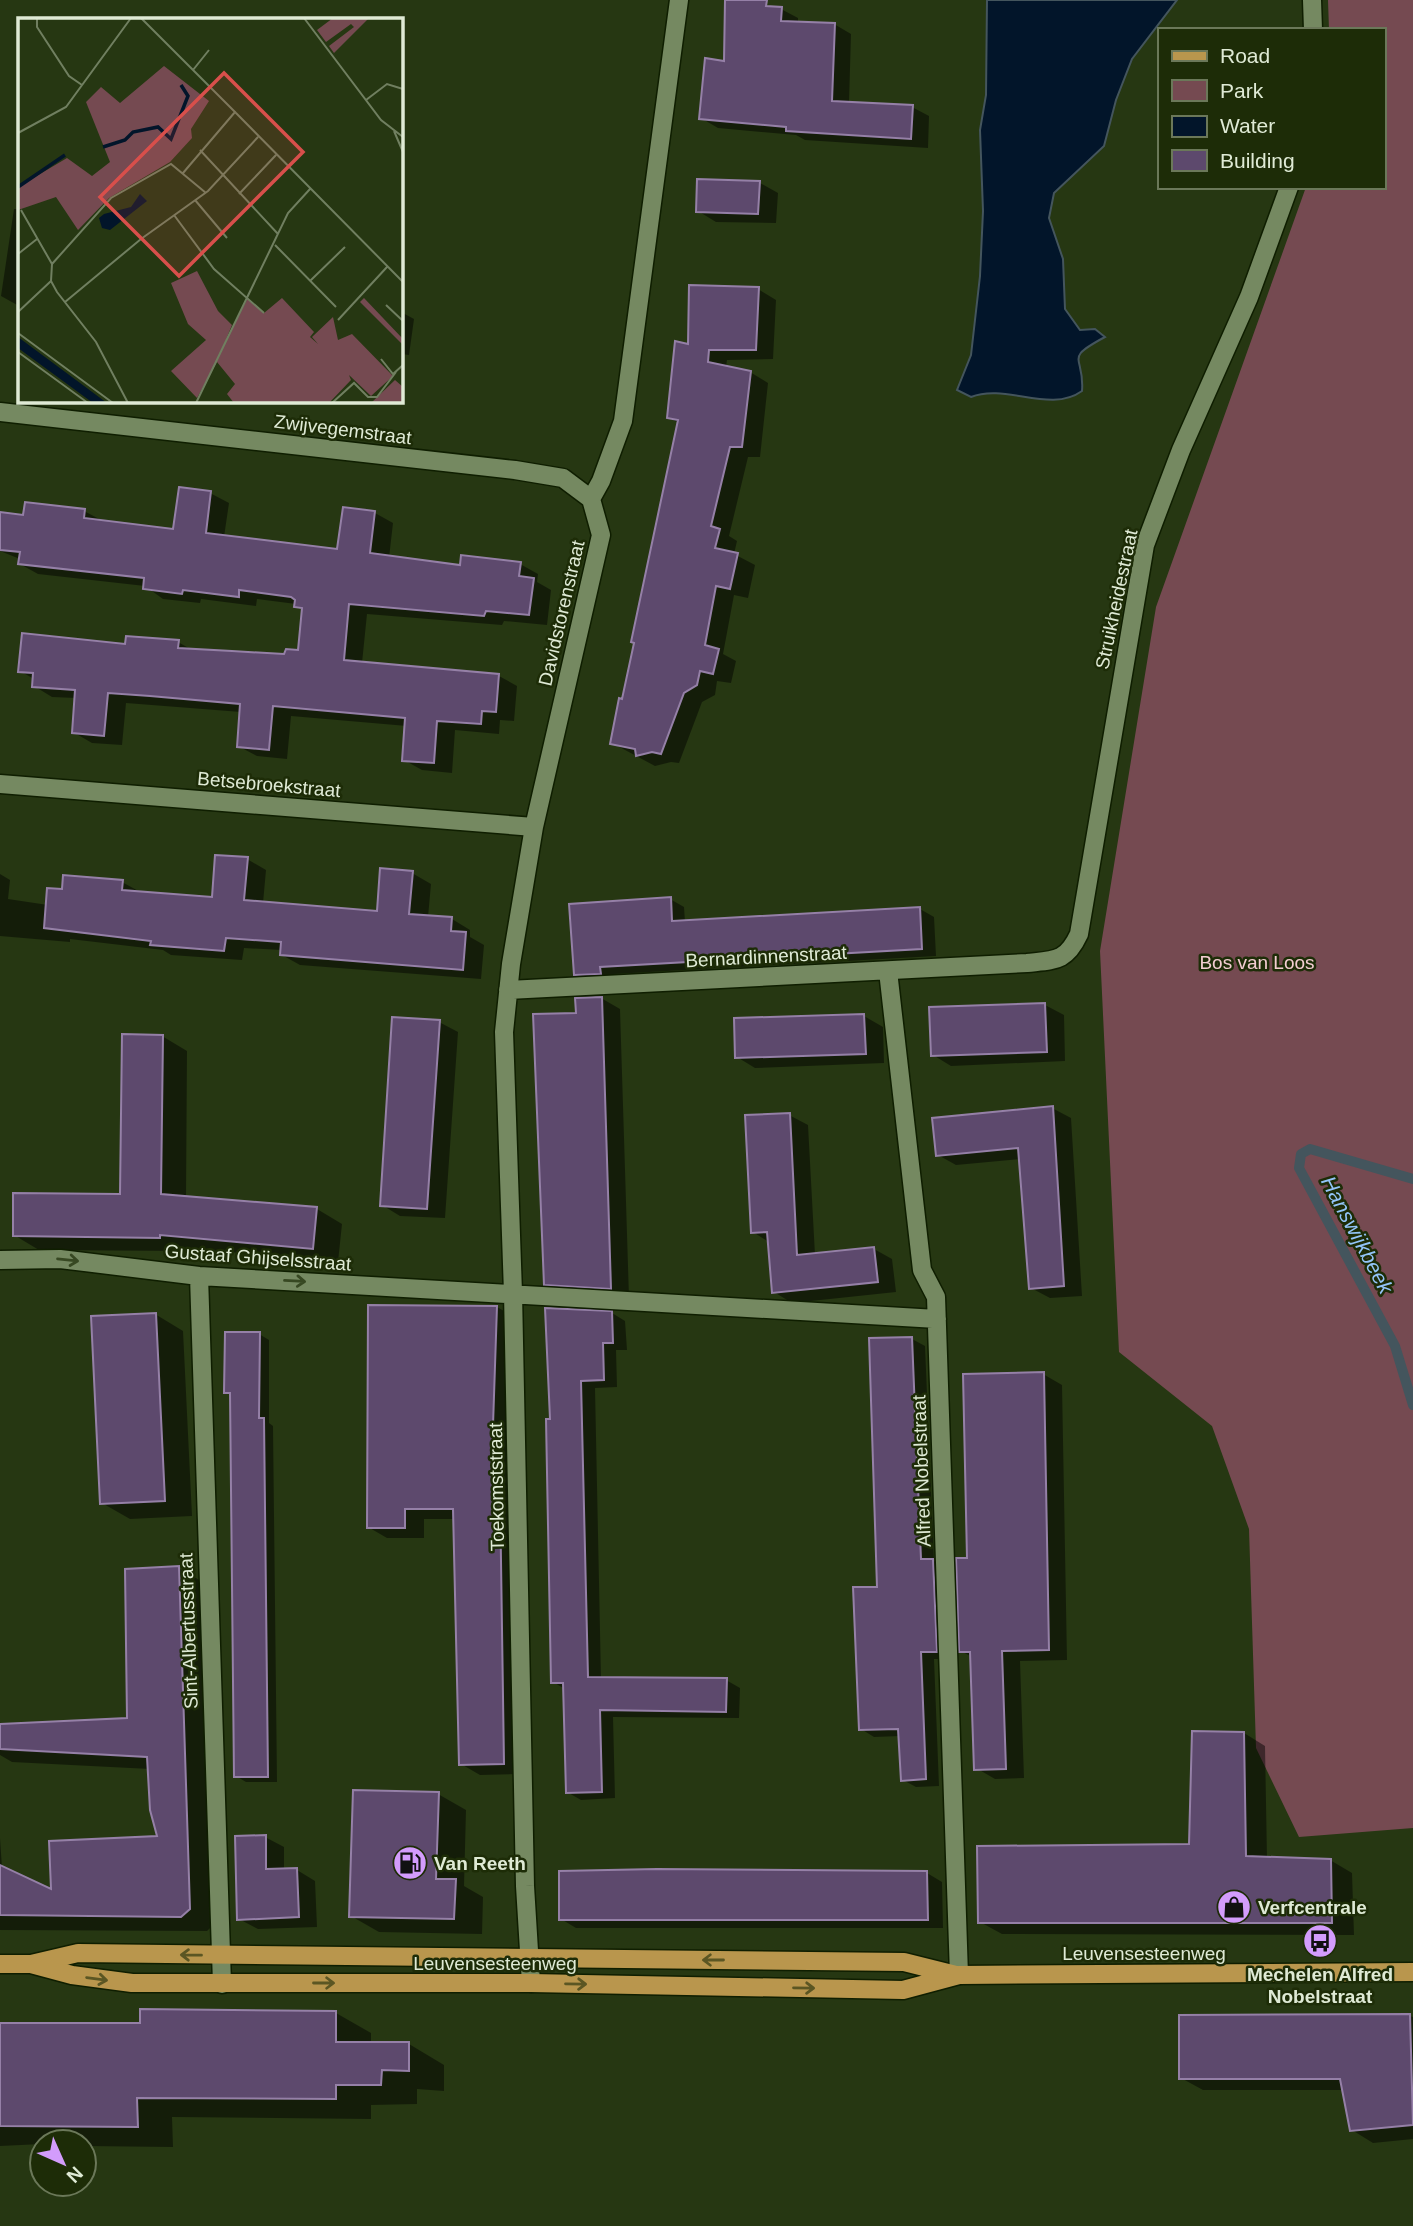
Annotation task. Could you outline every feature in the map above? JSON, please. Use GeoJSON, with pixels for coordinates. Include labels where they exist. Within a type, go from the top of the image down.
{"type":"FeatureCollection","features":[{"type":"Feature","properties":{"kind":"main road","name":"Leuvensesteenweg"},"geometry":{"type":"LineString","coordinates":[[0,1964],[30,1964],[78,1953],[904,1962],[959,1975],[1413,1972]]}},
{"type":"Feature","properties":{"kind":"main road","name":"Leuvensesteenweg"},"geometry":{"type":"LineString","coordinates":[[30,1964],[72,1975],[132,1983],[531,1983],[903,1990],[959,1975]]}},
{"type":"Feature","properties":{"kind":"street"},"geometry":{"type":"LineString","coordinates":[[591,499],[601,481],[623,421],[679,0]]}},
{"type":"Feature","properties":{"kind":"street"},"geometry":{"type":"LineString","coordinates":[[1312,0],[1313,28]]}},
{"type":"Feature","properties":{"kind":"street","name":"Struikheidestraat"},"geometry":{"type":"LineString","coordinates":[[1027,963],[1063,957],[1072,948],[1079,934],[1145,545],[1181,450],[1249,297],[1288,189]]}},
{"type":"Feature","properties":{"kind":"street","name":"Zwijvegemstraat"},"geometry":{"type":"LineString","coordinates":[[0,412],[515,470],[563,478],[591,499]]}},
{"type":"Feature","properties":{"kind":"street","name":"Davidstorenstraat"},"geometry":{"type":"LineString","coordinates":[[508,990],[534,827],[600,535],[591,499]]}},
{"type":"Feature","properties":{"kind":"street","name":"Betsebroekstraat"},"geometry":{"type":"LineString","coordinates":[[0,784],[534,827]]}},
{"type":"Feature","properties":{"kind":"street","name":"Bernardinnenstraat"},"geometry":{"type":"LineString","coordinates":[[508,990],[1027,963]]}},
{"type":"Feature","properties":{"kind":"street","name":"Alfred Nobelstraat"},"geometry":{"type":"LineString","coordinates":[[888,971],[922,1270],[936,1297],[959,1975]]}},
{"type":"Feature","properties":{"kind":"street","name":"Toekomststraat"},"geometry":{"type":"LineString","coordinates":[[508,990],[504,1032],[531,1983]]}},
{"type":"Feature","properties":{"kind":"street","name":"Gustaaf Ghijselsstraat"},"geometry":{"type":"LineString","coordinates":[[0,1260],[60,1259],[199,1276],[937,1319]]}},
{"type":"Feature","properties":{"kind":"street","name":"Sint-Albertusstraat"},"geometry":{"type":"LineString","coordinates":[[199,1276],[222,1984]]}},
{"type":"Feature","properties":{"kind":"green space","name":"Bos van Loos"},"geometry":{"type":"Polygon","coordinates":[[[1328,0],[1413,0],[1413,1828],[1299,1837],[1256,1748],[1249,1529],[1212,1426],[1119,1352],[1100,951],[1156,607],[1305,189],[1385,189],[1385,28],[1329,28],[1328,0]]]}},
{"type":"Feature","properties":{"kind":"water"},"geometry":{"type":"Polygon","coordinates":[[[987,0],[1177,0],[1132,59],[1116,100],[1104,146],[1054,193],[1049,218],[1063,259],[1065,309],[1080,330],[1095,329],[1105,337],[1084,350],[1078,359],[1082,391],[1056,400],[999,393],[971,397],[957,390],[971,355],[980,276],[983,211],[980,130],[986,95],[987,0]]]}},
{"type":"Feature","properties":{"kind":"building"},"geometry":{"type":"Polygon","coordinates":[[[725,0],[767,0],[766,6],[782,7],[781,21],[835,23],[832,101],[913,105],[911,139],[786,131],[786,127],[699,119],[705,58],[724,61],[725,0]]]}},
{"type":"Feature","properties":{"kind":"building"},"geometry":{"type":"Polygon","coordinates":[[[697,179],[760,181],[758,214],[696,212],[697,179]]]}},
{"type":"Feature","properties":{"kind":"building"},"geometry":{"type":"Polygon","coordinates":[[[689,285],[759,287],[756,350],[709,350],[708,362],[751,371],[742,447],[730,447],[711,526],[720,529],[715,548],[738,553],[730,589],[716,586],[705,645],[719,649],[713,674],[700,671],[697,685],[684,693],[661,754],[652,752],[636,756],[635,749],[610,744],[634,643],[631,642],[678,420],[667,418],[675,341],[688,344],[689,285]]]}},
{"type":"Feature","properties":{"kind":"building"},"geometry":{"type":"Polygon","coordinates":[[[179,487],[211,491],[206,533],[337,549],[343,507],[375,511],[370,553],[460,565],[461,555],[521,562],[519,576],[534,578],[529,615],[486,611],[484,616],[349,604],[344,660],[499,674],[496,712],[482,711],[481,724],[437,721],[434,763],[402,761],[405,718],[273,706],[269,750],[237,747],[240,704],[150,696],[108,693],[104,736],[72,733],[75,690],[32,687],[33,673],[18,672],[22,633],[125,644],[126,636],[179,640],[178,648],[284,654],[286,649],[298,650],[302,608],[294,607],[295,600],[291,597],[239,590],[239,597],[183,590],[182,594],[143,589],[144,578],[18,564],[20,552],[0,550],[0,512],[23,515],[25,502],[85,509],[84,518],[173,529],[179,487]]]}},
{"type":"Feature","properties":{"kind":"building"},"geometry":{"type":"Polygon","coordinates":[[[215,855],[248,857],[244,900],[377,911],[380,868],[413,871],[409,914],[452,917],[451,931],[466,932],[463,970],[280,955],[281,942],[226,938],[224,951],[150,945],[151,941],[44,928],[47,888],[62,889],[63,875],[123,880],[122,890],[212,897],[215,855]]]}},
{"type":"Feature","properties":{"kind":"building"},"geometry":{"type":"Polygon","coordinates":[[[671,897],[672,921],[920,907],[922,949],[600,967],[601,974],[574,975],[569,904],[671,897]]]}},
{"type":"Feature","properties":{"kind":"building"},"geometry":{"type":"Polygon","coordinates":[[[602,997],[611,1289],[544,1285],[533,1014],[576,1013],[575,998],[602,997]]]}},
{"type":"Feature","properties":{"kind":"building"},"geometry":{"type":"Polygon","coordinates":[[[1045,1003],[1047,1052],[931,1056],[929,1007],[1045,1003]]]}},
{"type":"Feature","properties":{"kind":"building"},"geometry":{"type":"Polygon","coordinates":[[[864,1014],[866,1054],[735,1058],[734,1018],[864,1014]]]}},
{"type":"Feature","properties":{"kind":"building"},"geometry":{"type":"Polygon","coordinates":[[[392,1017],[440,1020],[427,1209],[380,1206],[392,1017]]]}},
{"type":"Feature","properties":{"kind":"building"},"geometry":{"type":"Polygon","coordinates":[[[122,1034],[163,1035],[161,1194],[317,1207],[313,1249],[160,1235],[160,1238],[13,1236],[13,1193],[120,1194],[122,1034]]]}},
{"type":"Feature","properties":{"kind":"building"},"geometry":{"type":"Polygon","coordinates":[[[1053,1106],[1064,1286],[1029,1289],[1018,1148],[936,1156],[932,1118],[1053,1106]]]}},
{"type":"Feature","properties":{"kind":"building"},"geometry":{"type":"Polygon","coordinates":[[[790,1113],[797,1255],[874,1247],[878,1282],[772,1293],[767,1232],[751,1233],[745,1115],[790,1113]]]}},
{"type":"Feature","properties":{"kind":"building"},"geometry":{"type":"Polygon","coordinates":[[[368,1305],[497,1306],[493,1426],[499,1426],[504,1764],[459,1765],[453,1509],[405,1509],[405,1528],[367,1528],[368,1305]]]}},
{"type":"Feature","properties":{"kind":"building"},"geometry":{"type":"Polygon","coordinates":[[[545,1308],[612,1311],[613,1343],[603,1343],[604,1380],[581,1381],[588,1677],[727,1678],[726,1712],[600,1710],[602,1792],[566,1793],[563,1683],[551,1683],[546,1419],[550,1419],[545,1308]]]}},
{"type":"Feature","properties":{"kind":"building"},"geometry":{"type":"Polygon","coordinates":[[[156,1313],[165,1501],[100,1504],[91,1316],[156,1313]]]}},
{"type":"Feature","properties":{"kind":"building"},"geometry":{"type":"Polygon","coordinates":[[[225,1332],[260,1332],[259,1418],[264,1418],[268,1777],[234,1777],[230,1393],[224,1393],[225,1332]]]}},
{"type":"Feature","properties":{"kind":"building"},"geometry":{"type":"Polygon","coordinates":[[[912,1337],[921,1559],[933,1559],[937,1652],[921,1652],[926,1779],[901,1781],[898,1729],[859,1730],[853,1587],[877,1587],[869,1338],[912,1337]]]}},
{"type":"Feature","properties":{"kind":"building"},"geometry":{"type":"Polygon","coordinates":[[[1044,1372],[1049,1650],[1002,1651],[1006,1769],[974,1770],[970,1652],[959,1652],[956,1558],[967,1558],[963,1374],[1044,1372]]]}},
{"type":"Feature","properties":{"kind":"building"},"geometry":{"type":"Polygon","coordinates":[[[179,1566],[190,1909],[181,1917],[0,1915],[0,1865],[51,1889],[49,1841],[157,1836],[150,1810],[147,1757],[0,1749],[0,1724],[127,1718],[125,1569],[179,1566]]]}},
{"type":"Feature","properties":{"kind":"building"},"geometry":{"type":"Polygon","coordinates":[[[1192,1731],[1244,1732],[1246,1856],[1331,1859],[1332,1923],[978,1923],[977,1846],[1189,1844],[1192,1731]]]}},
{"type":"Feature","properties":{"kind":"building"},"geometry":{"type":"Polygon","coordinates":[[[353,1790],[439,1792],[436,1879],[456,1879],[454,1919],[349,1917],[353,1790]]]}},
{"type":"Feature","properties":{"kind":"building"},"geometry":{"type":"Polygon","coordinates":[[[266,1835],[266,1869],[297,1868],[299,1917],[237,1920],[235,1836],[266,1835]]]}},
{"type":"Feature","properties":{"kind":"building"},"geometry":{"type":"Polygon","coordinates":[[[559,1871],[927,1871],[928,1920],[559,1920],[559,1871]]]}},
{"type":"Feature","properties":{"kind":"building"},"geometry":{"type":"Polygon","coordinates":[[[140,2009],[336,2011],[336,2042],[409,2042],[409,2071],[382,2070],[381,2085],[336,2085],[336,2099],[137,2098],[138,2127],[0,2126],[0,2023],[140,2023],[140,2009]]]}},
{"type":"Feature","properties":{"kind":"building"},"geometry":{"type":"Polygon","coordinates":[[[1410,2014],[1413,2125],[1350,2131],[1340,2079],[1179,2079],[1179,2015],[1410,2014]]]}},
{"type":"Feature","properties":{"kind":"waterway","name":"Hanswijkbeek"},"geometry":{"type":"LineString","coordinates":[[1413,1179],[1310,1149],[1301,1154],[1299,1168],[1395,1346],[1413,1405]]}},
{"type":"Feature","properties":{"kind":"place","name":"Van Reeth"},"geometry":{"type":"Point","coordinates":[410,1863]}},
{"type":"Feature","properties":{"kind":"place","name":"Verfcentrale"},"geometry":{"type":"Point","coordinates":[1234,1907]}},
{"type":"Feature","properties":{"kind":"place","name":"Mechelen Alfred Nobelstraat"},"geometry":{"type":"Point","coordinates":[1320,1941]}}]}
